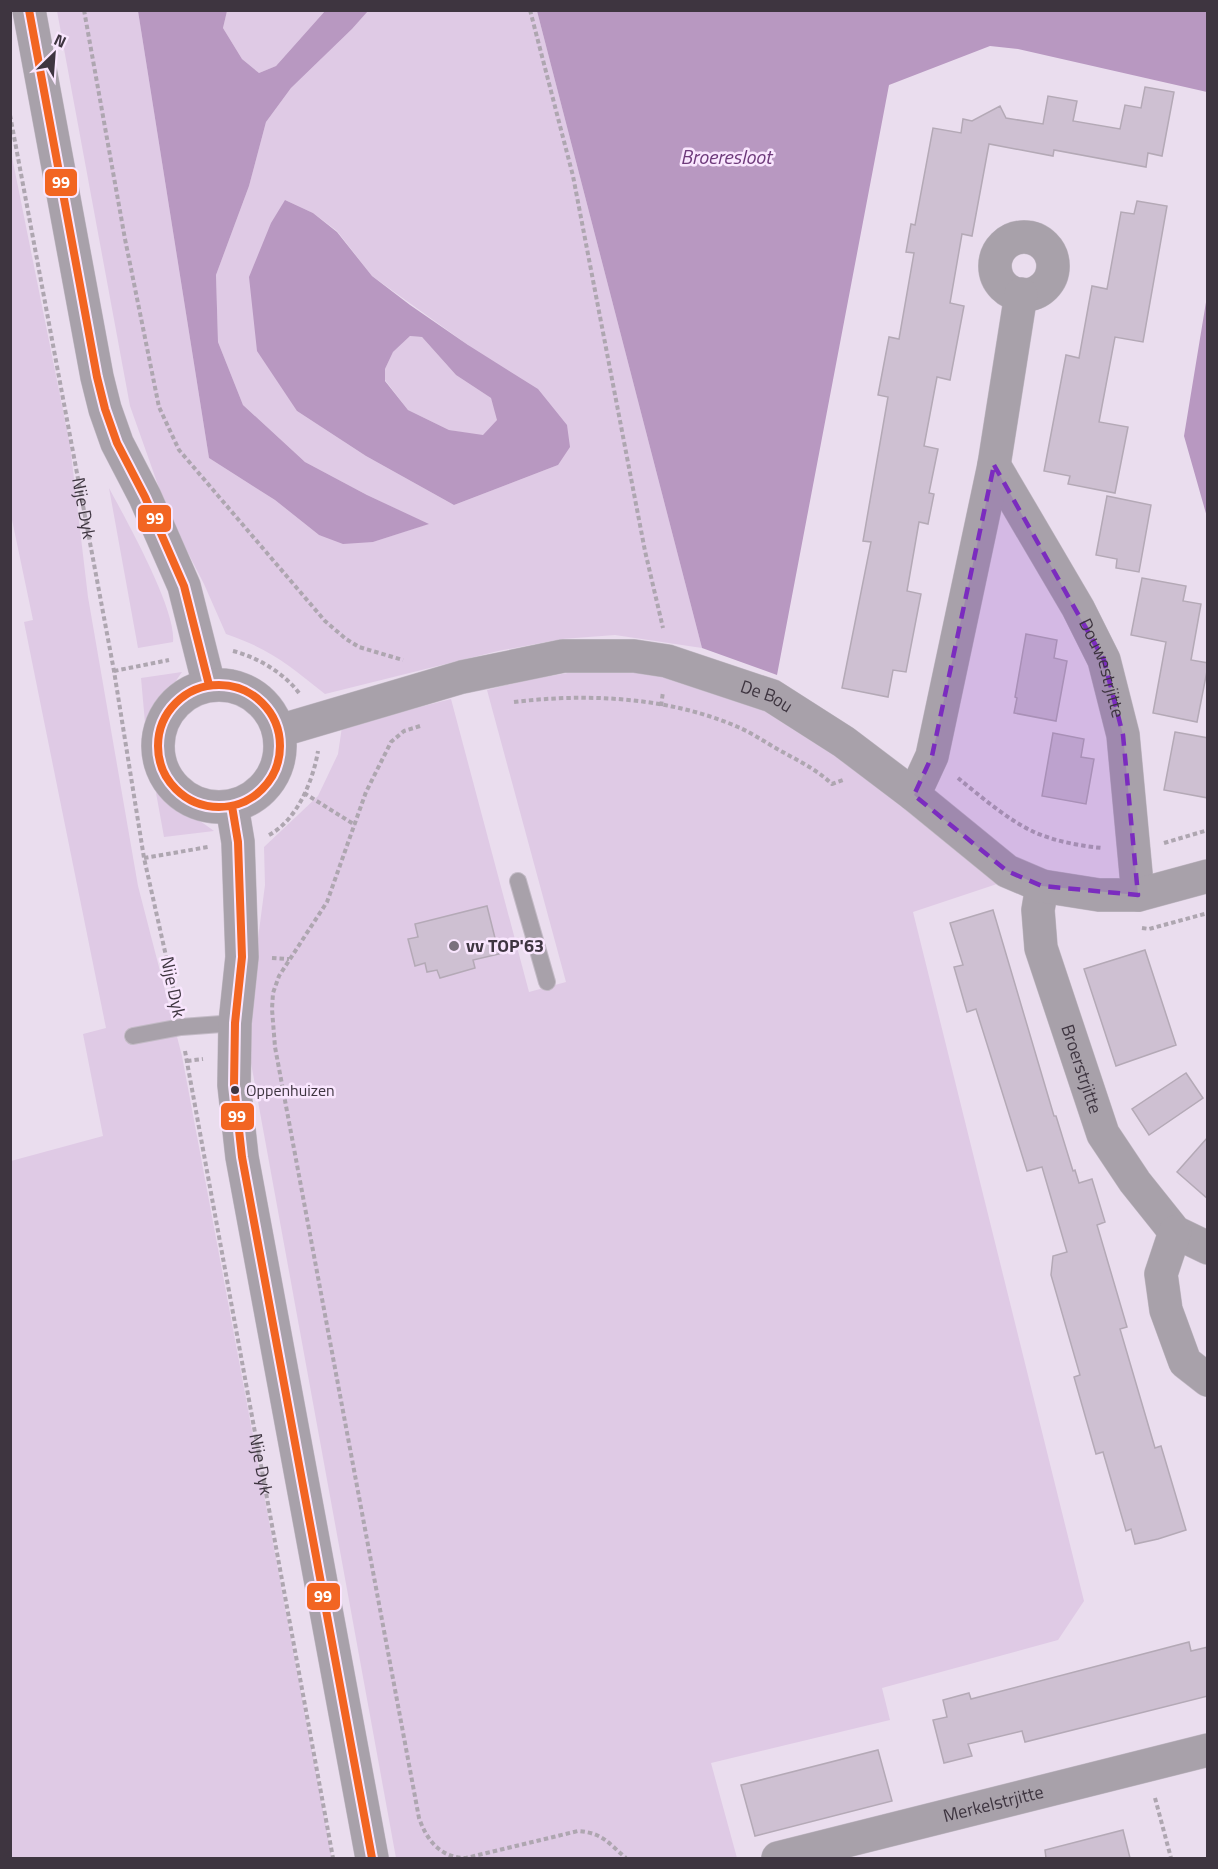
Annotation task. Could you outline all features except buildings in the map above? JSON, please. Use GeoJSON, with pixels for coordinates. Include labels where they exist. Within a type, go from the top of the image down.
{"type":"FeatureCollection","features":[{"type":"Feature","properties":{"kind":"street"},"geometry":{"type":"LineString","coordinates":[[29,10],[105,409],[117,443],[145,497],[184,586],[209,685]]}},
{"type":"Feature","properties":{"kind":"street"},"geometry":{"type":"LineString","coordinates":[[914,795],[932,756],[994,465],[1021,294]]}},
{"type":"Feature","properties":{"kind":"street","name":"Douwestrjitte"},"geometry":{"type":"LineString","coordinates":[[994,465],[1078,608],[1104,660],[1124,735],[1138,895]]}},
{"type":"Feature","properties":{"kind":"street","name":"De Bou"},"geometry":{"type":"LineString","coordinates":[[279,731],[462,676],[563,656],[634,656],[667,661],[772,696],[844,742],[914,795],[1007,871],[1042,886],[1099,895],[1138,895],[1208,876]]}},
{"type":"Feature","properties":{"kind":"street"},"geometry":{"type":"LineString","coordinates":[[209,685],[225,685],[244,690],[255,696],[273,716],[279,731],[280,759],[273,776],[262,790],[248,800],[232,806],[217,807],[189,799],[176,790],[165,775],[159,757],[160,731],[170,709],[193,690],[209,685]]}},
{"type":"Feature","properties":{"kind":"street","name":"Nije Dyk"},"geometry":{"type":"LineString","coordinates":[[232,806],[238,842],[242,957],[235,1023],[234,1084],[242,1156],[372,1858]]}},
{"type":"Feature","properties":{"kind":"street","name":"Broerstrjitte"},"geometry":{"type":"LineString","coordinates":[[1042,886],[1038,910],[1041,948],[1103,1134],[1136,1182],[1175,1232],[1208,1248]]}},
{"type":"Feature","properties":{"kind":"street"},"geometry":{"type":"LineString","coordinates":[[1175,1232],[1161,1274],[1166,1310],[1185,1362],[1208,1380]]}},
{"type":"Feature","properties":{"kind":"street","name":"Merkelstrjitte"},"geometry":{"type":"LineString","coordinates":[[778,1858],[888,1846],[1208,1750]]}},
{"type":"Feature","properties":{"kind":"lane"},"geometry":{"type":"LineString","coordinates":[[518,881],[547,982]]}},
{"type":"Feature","properties":{"kind":"lane"},"geometry":{"type":"LineString","coordinates":[[133,1036],[182,1027],[235,1023]]}},
{"type":"Feature","properties":{"kind":"path"},"geometry":{"type":"LineString","coordinates":[[84,10],[124,239],[159,407],[179,450],[325,621],[346,639],[360,647],[404,660],[414,691]]}},
{"type":"Feature","properties":{"kind":"path"},"geometry":{"type":"LineString","coordinates":[[530,10],[573,176],[645,551],[663,624],[667,661],[661,706]]}},
{"type":"Feature","properties":{"kind":"path","name":"Nije Dyk"},"geometry":{"type":"LineString","coordinates":[[10,115],[114,671],[144,858],[182,1027],[333,1858]]}},
{"type":"Feature","properties":{"kind":"path"},"geometry":{"type":"LineString","coordinates":[[114,671],[229,650],[257,660],[273,670],[294,686],[312,722],[318,748],[315,770],[304,793],[355,825]]}},
{"type":"Feature","properties":{"kind":"path"},"geometry":{"type":"LineString","coordinates":[[510,702],[556,697],[614,698],[702,714],[740,728],[820,773],[832,784],[878,768]]}},
{"type":"Feature","properties":{"kind":"path"},"geometry":{"type":"LineString","coordinates":[[424,724],[404,731],[391,742],[366,792],[327,902],[279,976],[273,993],[272,1009],[275,1047],[419,1818],[425,1834],[441,1852],[454,1858],[466,1858],[578,1830],[593,1832],[601,1836],[626,1858]]}},
{"type":"Feature","properties":{"kind":"path"},"geometry":{"type":"LineString","coordinates":[[932,756],[987,802],[1034,832],[1080,846],[1134,852],[1208,830]]}},
{"type":"Feature","properties":{"kind":"path"},"geometry":{"type":"LineString","coordinates":[[1155,1798],[1171,1858]]}},
{"type":"Feature","properties":{"kind":"highlighted area"},"geometry":{"type":"Polygon","coordinates":[[[994,465],[1104,660],[1123,735],[1138,895],[1042,886],[1007,871],[914,795],[932,756],[994,465]]]}},
{"type":"Feature","properties":{"kind":"shaded area"},"geometry":{"type":"Polygon","coordinates":[[[57,11],[138,11],[209,458],[275,500],[319,535],[373,542],[428,524],[305,462],[243,405],[218,342],[216,275],[249,186],[266,122],[291,88],[368,11],[537,11],[702,648],[615,635],[562,639],[498,651],[325,694],[278,659],[226,634],[204,584],[169,516],[130,406],[57,11]],[[285,200],[297,411],[366,456],[454,505],[558,465],[468,345],[372,276],[337,231],[313,213],[285,200]]]}},
{"type":"Feature","properties":{"kind":"shaded area"},"geometry":{"type":"Polygon","coordinates":[[[227,11],[325,11],[276,66],[259,73],[242,59],[223,28],[227,11]]]}},
{"type":"Feature","properties":{"kind":"shaded area"},"geometry":{"type":"Polygon","coordinates":[[[10,147],[70,445],[88,597],[138,886],[182,1056],[332,1858],[11,1858],[11,1161],[103,1136],[83,1034],[106,1028],[24,622],[33,620],[11,515],[10,147]]]}},
{"type":"Feature","properties":{"kind":"shaded area"},"geometry":{"type":"Polygon","coordinates":[[[410,336],[422,337],[456,375],[491,398],[498,420],[483,436],[449,430],[408,410],[385,380],[385,369],[393,352],[410,336]]]}},
{"type":"Feature","properties":{"kind":"shaded area"},"geometry":{"type":"Polygon","coordinates":[[[109,488],[159,587],[172,627],[173,642],[138,648],[109,488]]]}},
{"type":"Feature","properties":{"kind":"shaded area"},"geometry":{"type":"Polygon","coordinates":[[[585,670],[646,670],[757,706],[846,763],[1006,881],[913,912],[1084,1601],[1058,1640],[882,1688],[890,1720],[711,1763],[737,1858],[396,1858],[249,1052],[248,1015],[265,885],[264,847],[318,796],[338,754],[342,727],[451,699],[529,992],[566,982],[487,690],[585,670]]]}},
{"type":"Feature","properties":{"kind":"shaded area"},"geometry":{"type":"Polygon","coordinates":[[[182,672],[161,707],[147,745],[141,678],[182,672]]]}},
{"type":"Feature","properties":{"kind":"shaded area"},"geometry":{"type":"Polygon","coordinates":[[[153,776],[173,799],[214,831],[164,837],[153,776]]]}},
{"type":"Feature","properties":{"kind":"water"},"geometry":{"type":"Polygon","coordinates":[[[138,11],[227,11],[223,28],[242,59],[259,73],[276,66],[325,11],[368,11],[291,88],[266,122],[249,186],[216,275],[218,342],[243,405],[305,462],[429,524],[373,542],[343,544],[319,535],[275,500],[209,458],[138,11]]]}},
{"type":"Feature","properties":{"kind":"water","name":"Broeresloot"},"geometry":{"type":"Polygon","coordinates":[[[537,11],[1207,11],[1207,92],[1018,49],[990,46],[889,85],[777,675],[702,648],[537,11]]]}},
{"type":"Feature","properties":{"kind":"water"},"geometry":{"type":"Polygon","coordinates":[[[285,200],[313,213],[337,232],[372,276],[468,345],[538,389],[567,425],[570,447],[558,465],[454,505],[366,456],[297,411],[257,351],[249,277],[271,223],[285,200]],[[410,336],[393,352],[385,369],[385,381],[408,410],[449,430],[483,435],[497,420],[491,398],[456,375],[422,337],[410,336]]]}},
{"type":"Feature","properties":{"kind":"water"},"geometry":{"type":"Polygon","coordinates":[[[1207,296],[1207,517],[1184,436],[1207,296]]]}},
{"type":"Feature","properties":{"kind":"transit line","name":"99"},"geometry":{"type":"LineString","coordinates":[[29,10],[97,377],[105,409],[117,443],[145,497],[184,586],[209,685]]}},
{"type":"Feature","properties":{"kind":"transit line","name":"99"},"geometry":{"type":"LineString","coordinates":[[219,685],[242,690],[253,695],[262,703],[270,712],[275,723],[280,746],[275,769],[270,780],[262,789],[253,797],[242,802],[219,807],[196,802],[185,797],[176,789],[168,780],[163,769],[158,746],[163,723],[168,712],[176,703],[185,695],[196,690],[219,685]]}},
{"type":"Feature","properties":{"kind":"transit line","name":"99"},"geometry":{"type":"LineString","coordinates":[[232,806],[238,842],[242,957],[235,1023],[234,1085],[242,1157],[372,1858]]}},
{"type":"Feature","properties":{"kind":"place","name":"vv TOP'63"},"geometry":{"type":"Point","coordinates":[454,946]}},
{"type":"Feature","properties":{"kind":"place","name":"Oppenhuizen"},"geometry":{"type":"Point","coordinates":[235,1090]}}]}
